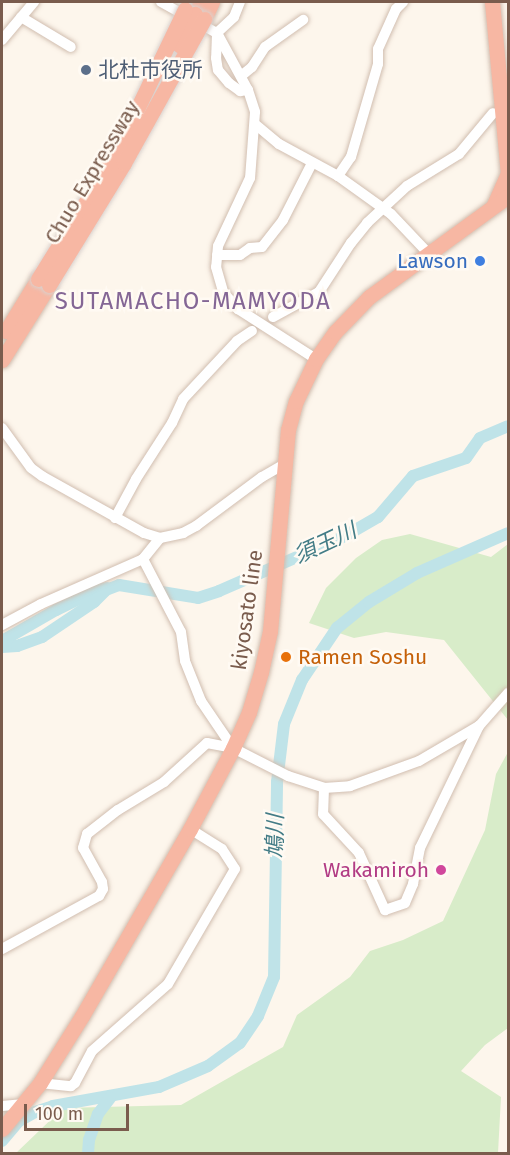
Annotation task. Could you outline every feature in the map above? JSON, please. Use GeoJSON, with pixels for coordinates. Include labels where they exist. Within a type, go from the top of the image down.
{"type":"FeatureCollection","features":[{"type":"Feature","properties":{"kind":"highway","name":"Chuo Expressway"},"geometry":{"type":"LineString","coordinates":[[185,7],[212,2]]}},
{"type":"Feature","properties":{"kind":"highway"},"geometry":{"type":"LineString","coordinates":[[492,2],[508,173],[493,207]]}},
{"type":"Feature","properties":{"kind":"highway"},"geometry":{"type":"LineString","coordinates":[[500,2],[501,115]]}},
{"type":"Feature","properties":{"kind":"highway","name":"Chuo Expressway"},"geometry":{"type":"LineString","coordinates":[[2,360],[115,157],[185,7]]}},
{"type":"Feature","properties":{"kind":"highway","name":"Chuo Expressway"},"geometry":{"type":"LineString","coordinates":[[2,339],[44,282],[124,163],[185,7]]}},
{"type":"Feature","properties":{"kind":"highway","name":"kiyosato line"},"geometry":{"type":"LineString","coordinates":[[2,1129],[40,1083],[190,829],[233,748],[249,712],[270,631],[282,472],[288,430],[296,401],[316,359],[335,332],[369,297],[508,195]]}},
{"type":"Feature","properties":{"kind":"street"},"geometry":{"type":"LineString","coordinates":[[2,40],[34,2]]}},
{"type":"Feature","properties":{"kind":"street"},"geometry":{"type":"LineString","coordinates":[[240,2],[234,17],[218,33],[215,40],[218,70],[240,91],[248,90]]}},
{"type":"Feature","properties":{"kind":"street"},"geometry":{"type":"LineString","coordinates":[[338,176],[351,157],[378,64],[378,49],[396,9],[403,2]]}},
{"type":"Feature","properties":{"kind":"street"},"geometry":{"type":"LineString","coordinates":[[185,7],[218,33],[248,90],[255,112],[250,178],[222,233],[217,255],[219,282],[223,292],[238,309],[316,359]]}},
{"type":"Feature","properties":{"kind":"street"},"geometry":{"type":"LineString","coordinates":[[21,17],[71,47]]}},
{"type":"Feature","properties":{"kind":"street"},"geometry":{"type":"LineString","coordinates":[[241,76],[252,67],[266,47],[303,20]]}},
{"type":"Feature","properties":{"kind":"street"},"geometry":{"type":"LineString","coordinates":[[273,317],[319,292],[351,243],[383,208],[407,186],[459,154],[501,115]]}},
{"type":"Feature","properties":{"kind":"street"},"geometry":{"type":"LineString","coordinates":[[255,124],[279,144],[338,176],[383,208],[429,254]]}},
{"type":"Feature","properties":{"kind":"street"},"geometry":{"type":"LineString","coordinates":[[217,255],[240,255],[250,248],[262,247],[283,220],[312,163]]}},
{"type":"Feature","properties":{"kind":"street"},"geometry":{"type":"LineString","coordinates":[[116,518],[136,479],[172,423],[183,399],[237,341],[252,331]]}},
{"type":"Feature","properties":{"kind":"street"},"geometry":{"type":"LineString","coordinates":[[2,428],[31,468],[42,476],[116,518],[160,538],[171,537],[196,526],[262,477],[282,472]]}},
{"type":"Feature","properties":{"kind":"street"},"geometry":{"type":"LineString","coordinates":[[2,625],[41,604],[146,563],[160,538]]}},
{"type":"Feature","properties":{"kind":"street"},"geometry":{"type":"LineString","coordinates":[[146,563],[181,632],[185,661],[201,701],[233,748]]}},
{"type":"Feature","properties":{"kind":"street"},"geometry":{"type":"LineString","coordinates":[[324,788],[323,814],[359,852],[385,910],[405,903],[413,884],[420,848],[478,726],[508,693]]}},
{"type":"Feature","properties":{"kind":"street"},"geometry":{"type":"LineString","coordinates":[[2,949],[99,896],[103,889],[102,882],[83,848],[87,834],[118,810],[164,782],[207,743],[233,748],[288,776],[324,788],[350,786],[419,761],[478,726]]}},
{"type":"Feature","properties":{"kind":"street"},"geometry":{"type":"LineString","coordinates":[[40,1083],[71,1086],[75,1083],[92,1051],[168,984],[174,974],[235,869],[222,849],[190,829]]}},
{"type":"Feature","properties":{"kind":"street"},"geometry":{"type":"LineString","coordinates":[[2,1106],[24,1104]]}},
{"type":"Feature","properties":{"kind":"green space"},"geometry":{"type":"Polygon","coordinates":[[[410,534],[491,557],[508,544],[508,720],[444,640],[386,632],[354,638],[309,623],[326,588],[356,558],[382,540],[410,534]]]}},
{"type":"Feature","properties":{"kind":"green space"},"geometry":{"type":"Polygon","coordinates":[[[508,752],[508,1028],[485,1045],[461,1071],[501,1097],[498,1153],[16,1153],[63,1108],[181,1105],[283,1047],[297,1015],[350,977],[370,951],[403,940],[443,921],[485,830],[496,774],[508,752]]]}},
{"type":"Feature","properties":{"kind":"waterway","name":"須玉川"},"geometry":{"type":"LineString","coordinates":[[2,647],[17,646],[42,637],[94,602],[106,590],[119,585],[198,598],[345,536],[378,517],[413,476],[466,458],[480,438],[508,426]]}},
{"type":"Feature","properties":{"kind":"waterway","name":"鳩川"},"geometry":{"type":"LineString","coordinates":[[2,1141],[19,1121],[35,1112],[53,1106],[159,1087],[208,1066],[240,1043],[258,1016],[274,977],[277,782],[284,724],[302,680],[337,628],[369,602],[417,573],[508,533]]}},
{"type":"Feature","properties":{"kind":"waterway","name":"須玉川"},"geometry":{"type":"LineString","coordinates":[[2,641],[56,610],[97,590],[107,588]]}},
{"type":"Feature","properties":{"kind":"waterway","name":"鳩川"},"geometry":{"type":"LineString","coordinates":[[88,1154],[89,1140],[98,1114],[110,1098]]}},
{"type":"Feature","properties":{"kind":"place","name":"北杜市役所"},"geometry":{"type":"Point","coordinates":[86,70]}},
{"type":"Feature","properties":{"kind":"place","name":"Lawson"},"geometry":{"type":"Point","coordinates":[480,261]}},
{"type":"Feature","properties":{"kind":"place","name":"Ramen Soshu"},"geometry":{"type":"Point","coordinates":[286,657]}},
{"type":"Feature","properties":{"kind":"place","name":"Wakamiroh"},"geometry":{"type":"Point","coordinates":[441,870]}},
{"type":"Feature","properties":{"kind":"district","name":"SUTAMACHO-MAMYODA"},"geometry":{"type":"Point","coordinates":[193,302]}}]}
